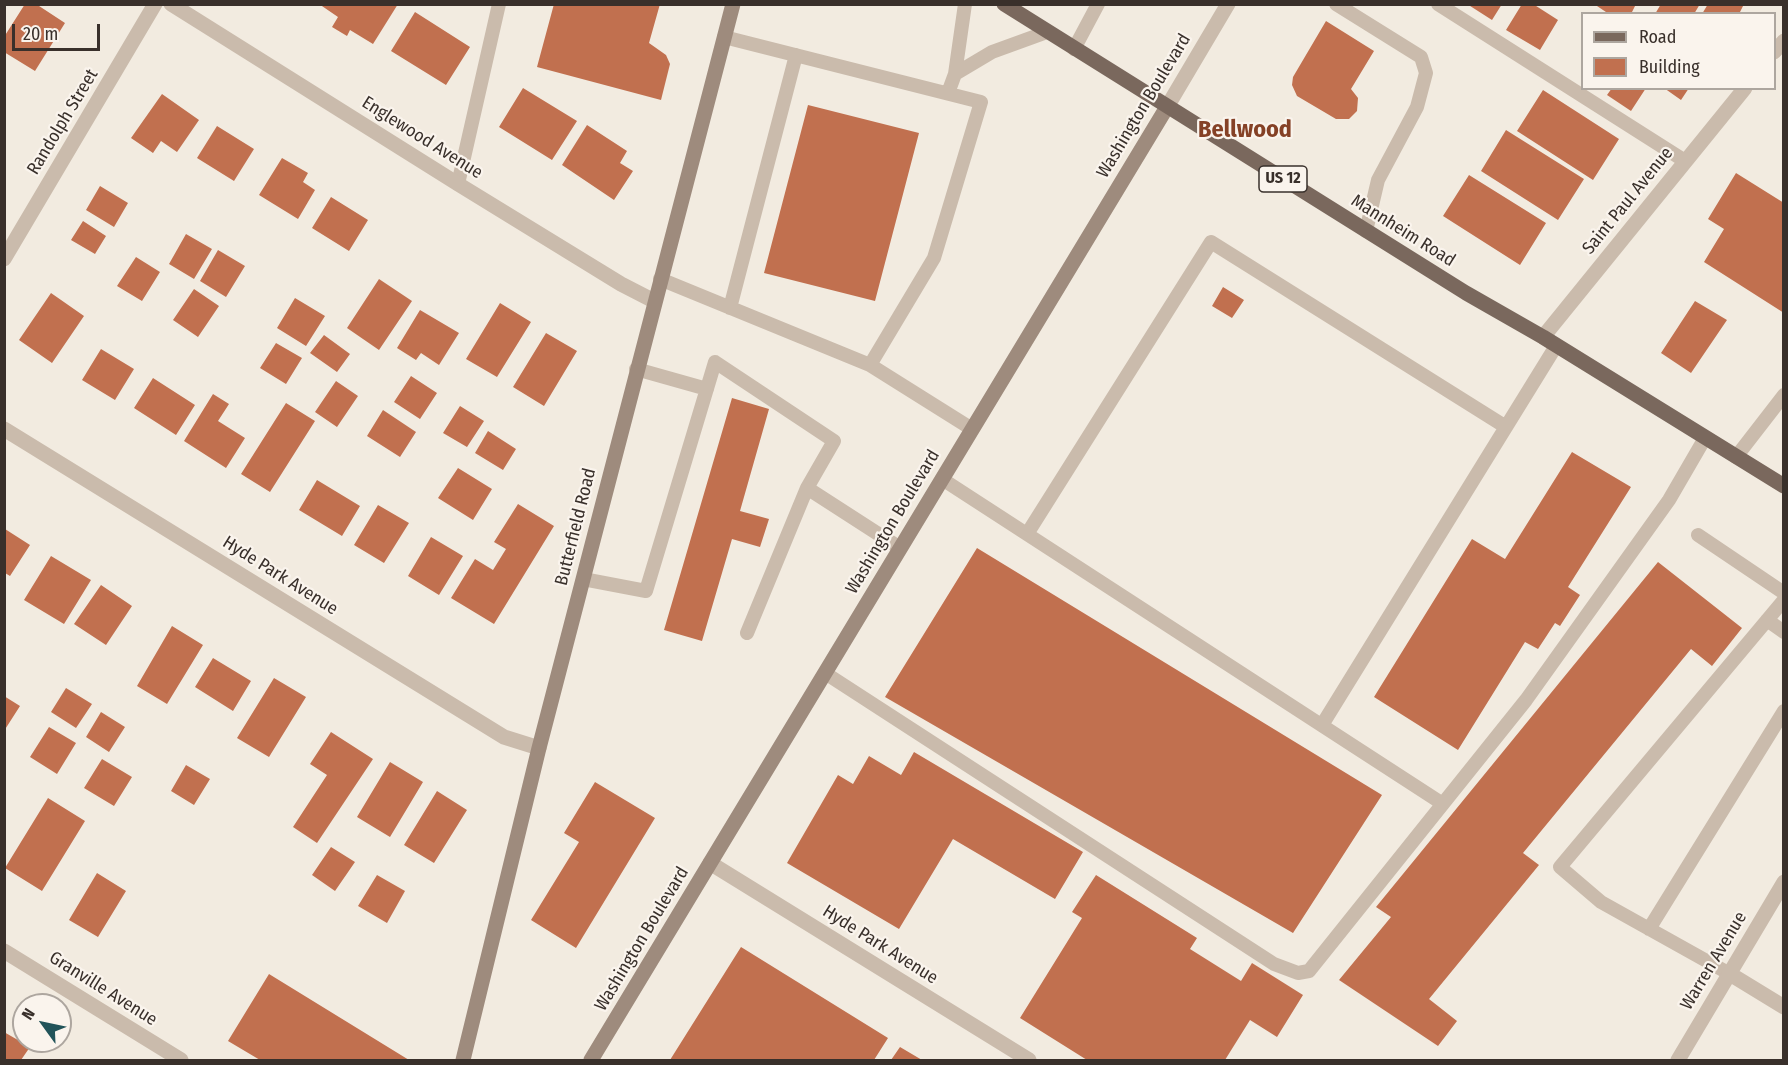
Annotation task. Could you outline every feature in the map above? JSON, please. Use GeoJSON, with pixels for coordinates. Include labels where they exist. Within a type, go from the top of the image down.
{"type":"FeatureCollection","features":[{"type":"Feature","properties":{"kind":"main road","name":"Butterfield Road"},"geometry":{"type":"LineString","coordinates":[[463,1060],[538,748],[733,4]]}},
{"type":"Feature","properties":{"kind":"main road","name":"Mannheim Road"},"geometry":{"type":"LineString","coordinates":[[1004,4],[1466,293],[1542,337],[1784,486]]}},
{"type":"Feature","properties":{"kind":"main road","name":"Washington Boulevard"},"geometry":{"type":"LineString","coordinates":[[595,1059],[710,863],[1167,107]]}},
{"type":"Feature","properties":{"kind":"street","name":"Randolph Street"},"geometry":{"type":"LineString","coordinates":[[4,259],[155,4]]}},
{"type":"Feature","properties":{"kind":"street","name":"Englewood Avenue"},"geometry":{"type":"LineString","coordinates":[[171,4],[458,184],[621,284],[654,301]]}},
{"type":"Feature","properties":{"kind":"street","name":"Washington Boulevard"},"geometry":{"type":"LineString","coordinates":[[1167,107],[1228,4]]}},
{"type":"Feature","properties":{"kind":"street","name":"Saint Paul Avenue"},"geometry":{"type":"LineString","coordinates":[[1542,337],[1742,90]]}},
{"type":"Feature","properties":{"kind":"street","name":"Hyde Park Avenue"},"geometry":{"type":"LineString","coordinates":[[4,429],[504,737],[538,748]]}},
{"type":"Feature","properties":{"kind":"street","name":"Hyde Park Avenue"},"geometry":{"type":"LineString","coordinates":[[710,863],[1029,1060]]}},
{"type":"Feature","properties":{"kind":"street","name":"Warren Avenue"},"geometry":{"type":"LineString","coordinates":[[1678,1060],[1784,882]]}},
{"type":"Feature","properties":{"kind":"street","name":"Granville Avenue"},"geometry":{"type":"LineString","coordinates":[[4,951],[181,1060]]}},
{"type":"Feature","properties":{"kind":"street"},"geometry":{"type":"LineString","coordinates":[[1730,974],[1784,1007]]}},
{"type":"Feature","properties":{"kind":"lane"},"geometry":{"type":"LineString","coordinates":[[458,184],[499,4]]}},
{"type":"Feature","properties":{"kind":"lane"},"geometry":{"type":"LineString","coordinates":[[948,93],[955,74],[965,4]]}},
{"type":"Feature","properties":{"kind":"lane"},"geometry":{"type":"LineString","coordinates":[[1074,49],[1098,4]]}},
{"type":"Feature","properties":{"kind":"lane"},"geometry":{"type":"LineString","coordinates":[[1336,4],[1421,57],[1426,73],[1417,107],[1378,180],[1366,231]]}},
{"type":"Feature","properties":{"kind":"lane"},"geometry":{"type":"LineString","coordinates":[[1438,4],[1685,161]]}},
{"type":"Feature","properties":{"kind":"lane"},"geometry":{"type":"LineString","coordinates":[[955,74],[992,52],[1047,32]]}},
{"type":"Feature","properties":{"kind":"lane"},"geometry":{"type":"LineString","coordinates":[[724,37],[981,102],[934,258],[870,365]]}},
{"type":"Feature","properties":{"kind":"lane"},"geometry":{"type":"LineString","coordinates":[[730,308],[796,55]]}},
{"type":"Feature","properties":{"kind":"lane"},"geometry":{"type":"LineString","coordinates":[[1027,534],[1211,243],[1506,426]]}},
{"type":"Feature","properties":{"kind":"lane"},"geometry":{"type":"LineString","coordinates":[[660,279],[870,365],[972,429]]}},
{"type":"Feature","properties":{"kind":"lane"},"geometry":{"type":"LineString","coordinates":[[1322,725],[1556,346]]}},
{"type":"Feature","properties":{"kind":"lane"},"geometry":{"type":"LineString","coordinates":[[583,579],[646,591],[715,362],[834,441],[807,488],[747,633]]}},
{"type":"Feature","properties":{"kind":"lane"},"geometry":{"type":"LineString","coordinates":[[636,369],[707,389]]}},
{"type":"Feature","properties":{"kind":"lane"},"geometry":{"type":"LineString","coordinates":[[1736,457],[1784,395]]}},
{"type":"Feature","properties":{"kind":"lane"},"geometry":{"type":"LineString","coordinates":[[825,673],[1274,964],[1298,973],[1309,971],[1526,700],[1669,500],[1705,438]]}},
{"type":"Feature","properties":{"kind":"lane"},"geometry":{"type":"LineString","coordinates":[[942,479],[1443,804]]}},
{"type":"Feature","properties":{"kind":"lane"},"geometry":{"type":"LineString","coordinates":[[807,488],[900,548]]}},
{"type":"Feature","properties":{"kind":"lane"},"geometry":{"type":"LineString","coordinates":[[1698,535],[1784,593]]}},
{"type":"Feature","properties":{"kind":"lane"},"geometry":{"type":"LineString","coordinates":[[1730,974],[1601,902],[1560,867],[1784,600]]}},
{"type":"Feature","properties":{"kind":"lane"},"geometry":{"type":"LineString","coordinates":[[1767,620],[1784,632]]}},
{"type":"Feature","properties":{"kind":"lane"},"geometry":{"type":"LineString","coordinates":[[1649,929],[1784,711]]}},
{"type":"Feature","properties":{"kind":"building"},"geometry":{"type":"Polygon","coordinates":[[[25,4],[36,4],[65,23],[35,71],[4,52],[4,37],[25,4]]]}},
{"type":"Feature","properties":{"kind":"building"},"geometry":{"type":"Polygon","coordinates":[[[319,4],[398,4],[373,44],[350,30],[347,36],[332,27],[338,17],[319,4]]]}},
{"type":"Feature","properties":{"kind":"building"},"geometry":{"type":"Polygon","coordinates":[[[554,4],[660,4],[649,43],[666,55],[670,64],[661,100],[537,67],[554,4]]]}},
{"type":"Feature","properties":{"kind":"building"},"geometry":{"type":"Polygon","coordinates":[[[1467,4],[1502,4],[1492,20],[1467,4]]]}},
{"type":"Feature","properties":{"kind":"building"},"geometry":{"type":"Polygon","coordinates":[[[1522,4],[1533,4],[1558,20],[1540,50],[1506,30],[1522,4]]]}},
{"type":"Feature","properties":{"kind":"building"},"geometry":{"type":"Polygon","coordinates":[[[1594,4],[1636,4],[1632,12],[1606,12],[1594,4]]]}},
{"type":"Feature","properties":{"kind":"building"},"geometry":{"type":"Polygon","coordinates":[[[1661,4],[1700,4],[1695,12],[1656,12],[1661,4]]]}},
{"type":"Feature","properties":{"kind":"building"},"geometry":{"type":"Polygon","coordinates":[[[1708,4],[1744,4],[1740,12],[1703,12],[1708,4]]]}},
{"type":"Feature","properties":{"kind":"building"},"geometry":{"type":"Polygon","coordinates":[[[415,12],[470,47],[446,85],[391,51],[415,12]]]}},
{"type":"Feature","properties":{"kind":"building"},"geometry":{"type":"Polygon","coordinates":[[[1326,21],[1374,51],[1351,89],[1358,98],[1357,111],[1349,119],[1336,119],[1297,96],[1292,85],[1293,77],[1326,21]]]}},
{"type":"Feature","properties":{"kind":"building"},"geometry":{"type":"Polygon","coordinates":[[[523,88],[577,121],[552,160],[499,127],[523,88]]]}},
{"type":"Feature","properties":{"kind":"building"},"geometry":{"type":"Polygon","coordinates":[[[1543,90],[1619,139],[1593,180],[1517,131],[1543,90]]]}},
{"type":"Feature","properties":{"kind":"building"},"geometry":{"type":"Polygon","coordinates":[[[1611,90],[1645,90],[1631,111],[1607,95],[1611,90]]]}},
{"type":"Feature","properties":{"kind":"building"},"geometry":{"type":"Polygon","coordinates":[[[1667,90],[1688,90],[1681,100],[1667,90]]]}},
{"type":"Feature","properties":{"kind":"building"},"geometry":{"type":"Polygon","coordinates":[[[162,94],[199,120],[177,152],[161,141],[153,153],[131,138],[162,94]]]}},
{"type":"Feature","properties":{"kind":"building"},"geometry":{"type":"Polygon","coordinates":[[[808,105],[919,133],[875,301],[764,273],[808,105]]]}},
{"type":"Feature","properties":{"kind":"building"},"geometry":{"type":"Polygon","coordinates":[[[587,125],[627,151],[620,163],[633,171],[614,200],[562,165],[587,125]]]}},
{"type":"Feature","properties":{"kind":"building"},"geometry":{"type":"Polygon","coordinates":[[[217,126],[254,149],[234,181],[197,158],[217,126]]]}},
{"type":"Feature","properties":{"kind":"building"},"geometry":{"type":"Polygon","coordinates":[[[1506,130],[1584,179],[1558,220],[1481,171],[1506,130]]]}},
{"type":"Feature","properties":{"kind":"building"},"geometry":{"type":"Polygon","coordinates":[[[282,158],[308,173],[303,182],[315,190],[298,219],[259,195],[282,158]]]}},
{"type":"Feature","properties":{"kind":"building"},"geometry":{"type":"Polygon","coordinates":[[[1736,173],[1784,203],[1784,313],[1704,262],[1724,229],[1708,219],[1736,173]]]}},
{"type":"Feature","properties":{"kind":"building"},"geometry":{"type":"Polygon","coordinates":[[[1469,175],[1546,223],[1520,265],[1443,216],[1469,175]]]}},
{"type":"Feature","properties":{"kind":"building"},"geometry":{"type":"Polygon","coordinates":[[[100,186],[128,203],[114,227],[86,210],[100,186]]]}},
{"type":"Feature","properties":{"kind":"building"},"geometry":{"type":"Polygon","coordinates":[[[331,197],[368,220],[349,251],[312,228],[331,197]]]}},
{"type":"Feature","properties":{"kind":"building"},"geometry":{"type":"Polygon","coordinates":[[[83,221],[106,236],[95,254],[71,240],[83,221]]]}},
{"type":"Feature","properties":{"kind":"building"},"geometry":{"type":"Polygon","coordinates":[[[186,234],[212,249],[194,279],[169,264],[186,234]]]}},
{"type":"Feature","properties":{"kind":"building"},"geometry":{"type":"Polygon","coordinates":[[[218,250],[245,266],[226,297],[200,281],[218,250]]]}},
{"type":"Feature","properties":{"kind":"building"},"geometry":{"type":"Polygon","coordinates":[[[136,257],[160,272],[142,301],[117,286],[136,257]]]}},
{"type":"Feature","properties":{"kind":"building"},"geometry":{"type":"Polygon","coordinates":[[[379,279],[412,301],[379,350],[347,328],[379,279]]]}},
{"type":"Feature","properties":{"kind":"building"},"geometry":{"type":"Polygon","coordinates":[[[1223,287],[1244,300],[1232,318],[1212,306],[1223,287]]]}},
{"type":"Feature","properties":{"kind":"building"},"geometry":{"type":"Polygon","coordinates":[[[194,289],[219,306],[198,337],[173,320],[194,289]]]}},
{"type":"Feature","properties":{"kind":"building"},"geometry":{"type":"Polygon","coordinates":[[[51,293],[84,316],[52,363],[19,340],[51,293]]]}},
{"type":"Feature","properties":{"kind":"building"},"geometry":{"type":"Polygon","coordinates":[[[295,298],[325,316],[306,346],[277,328],[295,298]]]}},
{"type":"Feature","properties":{"kind":"building"},"geometry":{"type":"Polygon","coordinates":[[[1695,301],[1727,320],[1691,373],[1661,353],[1695,301]]]}},
{"type":"Feature","properties":{"kind":"building"},"geometry":{"type":"Polygon","coordinates":[[[500,303],[531,322],[497,377],[466,359],[500,303]]]}},
{"type":"Feature","properties":{"kind":"building"},"geometry":{"type":"Polygon","coordinates":[[[420,310],[459,333],[439,365],[421,353],[416,360],[397,348],[420,310]]]}},
{"type":"Feature","properties":{"kind":"building"},"geometry":{"type":"Polygon","coordinates":[[[546,333],[577,351],[544,406],[513,387],[546,333]]]}},
{"type":"Feature","properties":{"kind":"building"},"geometry":{"type":"Polygon","coordinates":[[[324,335],[350,354],[337,372],[310,353],[324,335]]]}},
{"type":"Feature","properties":{"kind":"building"},"geometry":{"type":"Polygon","coordinates":[[[276,343],[302,358],[286,384],[260,368],[276,343]]]}},
{"type":"Feature","properties":{"kind":"building"},"geometry":{"type":"Polygon","coordinates":[[[101,349],[134,369],[115,400],[82,380],[101,349]]]}},
{"type":"Feature","properties":{"kind":"building"},"geometry":{"type":"Polygon","coordinates":[[[411,376],[437,393],[420,419],[394,402],[411,376]]]}},
{"type":"Feature","properties":{"kind":"building"},"geometry":{"type":"Polygon","coordinates":[[[153,378],[195,405],[176,435],[134,408],[153,378]]]}},
{"type":"Feature","properties":{"kind":"building"},"geometry":{"type":"Polygon","coordinates":[[[336,381],[358,396],[337,427],[315,412],[336,381]]]}},
{"type":"Feature","properties":{"kind":"building"},"geometry":{"type":"Polygon","coordinates":[[[213,394],[229,404],[218,421],[245,438],[226,468],[184,441],[213,394]]]}},
{"type":"Feature","properties":{"kind":"building"},"geometry":{"type":"Polygon","coordinates":[[[732,398],[769,409],[740,511],[769,519],[760,547],[732,539],[702,641],[664,630],[732,398]]]}},
{"type":"Feature","properties":{"kind":"building"},"geometry":{"type":"Polygon","coordinates":[[[286,403],[315,421],[270,492],[241,474],[286,403]]]}},
{"type":"Feature","properties":{"kind":"building"},"geometry":{"type":"Polygon","coordinates":[[[460,406],[484,421],[467,447],[443,433],[460,406]]]}},
{"type":"Feature","properties":{"kind":"building"},"geometry":{"type":"Polygon","coordinates":[[[383,410],[416,432],[400,457],[367,436],[383,410]]]}},
{"type":"Feature","properties":{"kind":"building"},"geometry":{"type":"Polygon","coordinates":[[[488,431],[516,449],[503,470],[475,453],[488,431]]]}},
{"type":"Feature","properties":{"kind":"building"},"geometry":{"type":"Polygon","coordinates":[[[1572,452],[1631,487],[1568,587],[1580,595],[1560,626],[1555,623],[1538,649],[1525,642],[1458,750],[1374,697],[1472,539],[1505,559],[1572,452]]]}},
{"type":"Feature","properties":{"kind":"building"},"geometry":{"type":"Polygon","coordinates":[[[458,468],[492,489],[473,520],[438,498],[458,468]]]}},
{"type":"Feature","properties":{"kind":"building"},"geometry":{"type":"Polygon","coordinates":[[[317,480],[360,506],[342,536],[299,510],[317,480]]]}},
{"type":"Feature","properties":{"kind":"building"},"geometry":{"type":"Polygon","coordinates":[[[518,504],[554,526],[494,624],[451,598],[475,559],[493,570],[506,549],[494,542],[518,504]]]}},
{"type":"Feature","properties":{"kind":"building"},"geometry":{"type":"Polygon","coordinates":[[[378,505],[409,523],[384,563],[354,545],[378,505]]]}},
{"type":"Feature","properties":{"kind":"building"},"geometry":{"type":"Polygon","coordinates":[[[5,529],[30,545],[10,576],[5,573],[5,529]]]}},
{"type":"Feature","properties":{"kind":"building"},"geometry":{"type":"Polygon","coordinates":[[[431,537],[463,556],[439,595],[408,576],[431,537]]]}},
{"type":"Feature","properties":{"kind":"building"},"geometry":{"type":"Polygon","coordinates":[[[977,548],[1382,795],[1293,933],[885,697],[977,548]]]}},
{"type":"Feature","properties":{"kind":"building"},"geometry":{"type":"Polygon","coordinates":[[[51,556],[91,580],[64,624],[24,600],[51,556]]]}},
{"type":"Feature","properties":{"kind":"building"},"geometry":{"type":"Polygon","coordinates":[[[1658,562],[1742,628],[1712,666],[1691,649],[1523,853],[1539,865],[1429,999],[1457,1021],[1438,1046],[1339,980],[1391,917],[1376,907],[1658,562]]]}},
{"type":"Feature","properties":{"kind":"building"},"geometry":{"type":"Polygon","coordinates":[[[101,585],[132,606],[106,645],[74,624],[101,585]]]}},
{"type":"Feature","properties":{"kind":"building"},"geometry":{"type":"Polygon","coordinates":[[[172,626],[203,645],[167,704],[137,686],[172,626]]]}},
{"type":"Feature","properties":{"kind":"building"},"geometry":{"type":"Polygon","coordinates":[[[213,658],[251,681],[233,711],[195,687],[213,658]]]}},
{"type":"Feature","properties":{"kind":"building"},"geometry":{"type":"Polygon","coordinates":[[[274,678],[306,697],[269,757],[237,738],[274,678]]]}},
{"type":"Feature","properties":{"kind":"building"},"geometry":{"type":"Polygon","coordinates":[[[66,688],[92,704],[76,728],[51,712],[66,688]]]}},
{"type":"Feature","properties":{"kind":"building"},"geometry":{"type":"Polygon","coordinates":[[[4,696],[20,706],[4,731],[4,696]]]}},
{"type":"Feature","properties":{"kind":"building"},"geometry":{"type":"Polygon","coordinates":[[[101,712],[125,727],[109,752],[86,737],[101,712]]]}},
{"type":"Feature","properties":{"kind":"building"},"geometry":{"type":"Polygon","coordinates":[[[49,727],[76,743],[57,774],[30,757],[49,727]]]}},
{"type":"Feature","properties":{"kind":"building"},"geometry":{"type":"Polygon","coordinates":[[[331,732],[373,759],[317,843],[293,827],[327,775],[310,764],[331,732]]]}},
{"type":"Feature","properties":{"kind":"building"},"geometry":{"type":"Polygon","coordinates":[[[914,752],[1083,852],[1055,899],[953,839],[899,929],[787,863],[838,775],[853,784],[869,756],[901,775],[914,752]]]}},
{"type":"Feature","properties":{"kind":"building"},"geometry":{"type":"Polygon","coordinates":[[[102,759],[132,777],[114,806],[84,788],[102,759]]]}},
{"type":"Feature","properties":{"kind":"building"},"geometry":{"type":"Polygon","coordinates":[[[390,762],[423,782],[390,837],[357,817],[390,762]]]}},
{"type":"Feature","properties":{"kind":"building"},"geometry":{"type":"Polygon","coordinates":[[[186,765],[210,779],[194,805],[171,791],[186,765]]]}},
{"type":"Feature","properties":{"kind":"building"},"geometry":{"type":"Polygon","coordinates":[[[595,782],[655,818],[576,948],[531,920],[579,842],[564,833],[595,782]]]}},
{"type":"Feature","properties":{"kind":"building"},"geometry":{"type":"Polygon","coordinates":[[[437,791],[467,810],[434,863],[404,845],[437,791]]]}},
{"type":"Feature","properties":{"kind":"building"},"geometry":{"type":"Polygon","coordinates":[[[48,798],[85,821],[42,891],[5,868],[48,798]]]}},
{"type":"Feature","properties":{"kind":"building"},"geometry":{"type":"Polygon","coordinates":[[[331,847],[355,862],[335,891],[312,875],[331,847]]]}},
{"type":"Feature","properties":{"kind":"building"},"geometry":{"type":"Polygon","coordinates":[[[97,873],[126,891],[98,937],[69,920],[97,873]]]}},
{"type":"Feature","properties":{"kind":"building"},"geometry":{"type":"Polygon","coordinates":[[[377,875],[405,891],[387,923],[358,906],[377,875]]]}},
{"type":"Feature","properties":{"kind":"building"},"geometry":{"type":"Polygon","coordinates":[[[1096,875],[1197,938],[1190,949],[1241,981],[1252,963],[1303,995],[1277,1037],[1250,1020],[1225,1060],[1087,1060],[1020,1018],[1082,918],[1072,912],[1096,875]]]}},
{"type":"Feature","properties":{"kind":"building"},"geometry":{"type":"Polygon","coordinates":[[[741,947],[888,1038],[874,1060],[670,1060],[741,947]]]}},
{"type":"Feature","properties":{"kind":"building"},"geometry":{"type":"Polygon","coordinates":[[[269,974],[409,1060],[260,1060],[228,1041],[269,974]]]}},
{"type":"Feature","properties":{"kind":"building"},"geometry":{"type":"Polygon","coordinates":[[[4,1032],[12,1037],[12,1053],[26,1053],[21,1060],[4,1060],[4,1032]]]}},
{"type":"Feature","properties":{"kind":"building"},"geometry":{"type":"Polygon","coordinates":[[[900,1047],[922,1060],[891,1060],[900,1047]]]}},
{"type":"Feature","properties":{"kind":"district","name":"Bellwood"},"geometry":{"type":"Point","coordinates":[1245,130]}}]}
